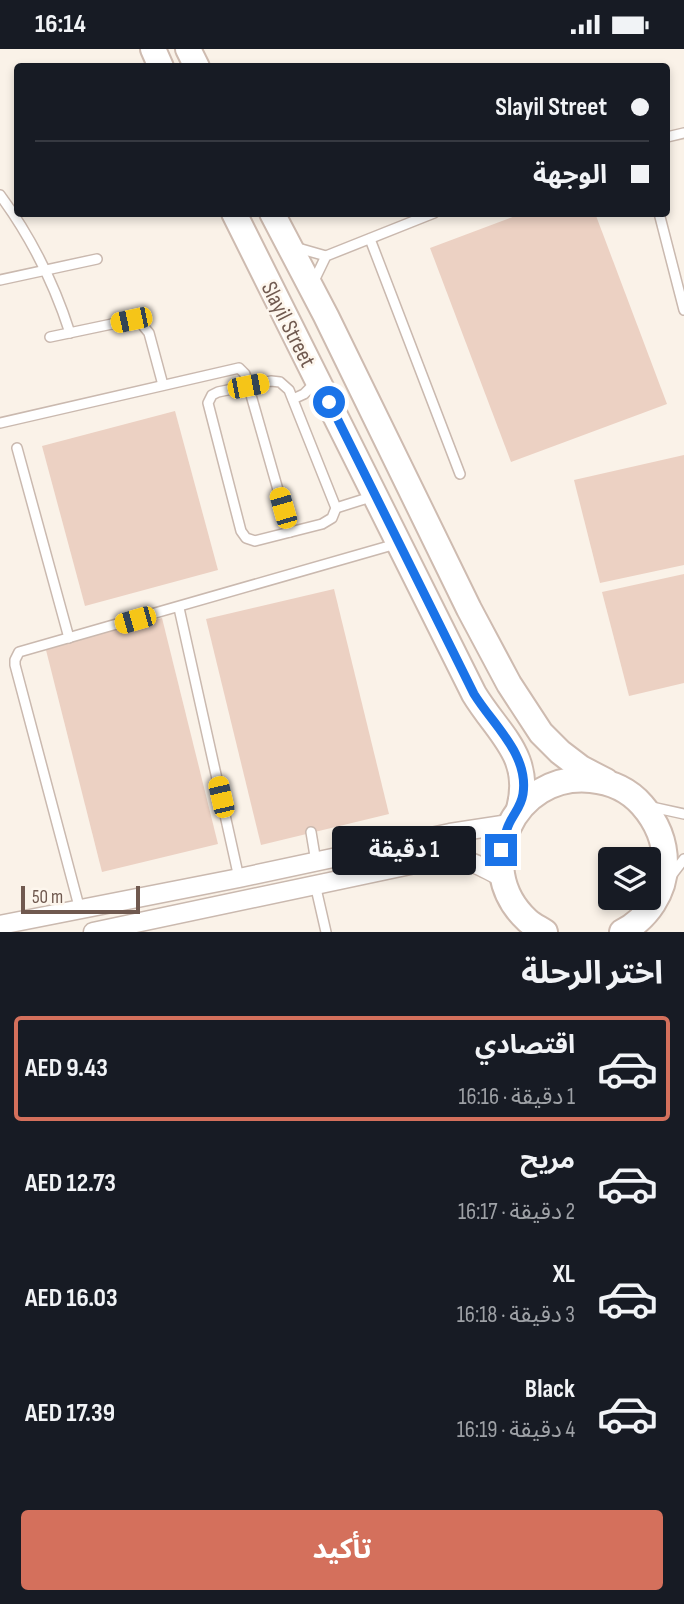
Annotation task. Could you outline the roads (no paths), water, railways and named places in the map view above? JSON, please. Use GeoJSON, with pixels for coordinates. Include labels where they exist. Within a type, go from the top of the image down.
{"type":"FeatureCollection","features":[{"type":"Feature","properties":{"kind":"main road","name":"Slayil Street"},"geometry":{"type":"LineString","coordinates":[[236,217],[474,694],[513,747],[520,761],[523,793],[501,850],[503,877]]}},
{"type":"Feature","properties":{"kind":"main road","name":"Slayil Street"},"geometry":{"type":"LineString","coordinates":[[274,217],[312,289],[468,609],[509,684],[541,733],[560,752],[581,768],[634,795],[641,804]]}},
{"type":"Feature","properties":{"kind":"main road"},"geometry":{"type":"LineString","coordinates":[[514,816],[548,786],[576,778],[606,781]]}},
{"type":"Feature","properties":{"kind":"main road"},"geometry":{"type":"LineString","coordinates":[[641,804],[654,819],[665,848],[665,870],[661,888]]}},
{"type":"Feature","properties":{"kind":"main road"},"geometry":{"type":"LineString","coordinates":[[503,877],[512,901],[536,928]]}},
{"type":"Feature","properties":{"kind":"main road"},"geometry":{"type":"LineString","coordinates":[[628,930],[650,910]]}},
{"type":"Feature","properties":{"kind":"street"},"geometry":{"type":"LineString","coordinates":[[0,925],[316,862],[514,816]]}},
{"type":"Feature","properties":{"kind":"street"},"geometry":{"type":"LineString","coordinates":[[93,932],[154,925],[315,884],[453,858],[472,861],[503,877]]}},
{"type":"Feature","properties":{"kind":"lane"},"geometry":{"type":"LineString","coordinates":[[0,195],[14,217]]}},
{"type":"Feature","properties":{"kind":"lane"},"geometry":{"type":"LineString","coordinates":[[14,217],[33,246],[55,290],[70,333]]}},
{"type":"Feature","properties":{"kind":"lane"},"geometry":{"type":"LineString","coordinates":[[286,241],[305,251],[326,256],[424,217]]}},
{"type":"Feature","properties":{"kind":"lane"},"geometry":{"type":"LineString","coordinates":[[660,217],[684,310]]}},
{"type":"Feature","properties":{"kind":"lane"},"geometry":{"type":"LineString","coordinates":[[370,239],[460,474]]}},
{"type":"Feature","properties":{"kind":"lane"},"geometry":{"type":"LineString","coordinates":[[312,289],[326,256]]}},
{"type":"Feature","properties":{"kind":"lane"},"geometry":{"type":"LineString","coordinates":[[0,280],[97,259]]}},
{"type":"Feature","properties":{"kind":"lane"},"geometry":{"type":"LineString","coordinates":[[50,337],[131,320],[140,322],[149,333],[163,385]]}},
{"type":"Feature","properties":{"kind":"lane"},"geometry":{"type":"LineString","coordinates":[[0,423],[236,368],[244,372],[290,532]]}},
{"type":"Feature","properties":{"kind":"lane"},"geometry":{"type":"LineString","coordinates":[[293,399],[310,390],[317,379]]}},
{"type":"Feature","properties":{"kind":"lane"},"geometry":{"type":"LineString","coordinates":[[280,382],[293,399],[336,507],[335,513],[328,522],[255,541],[246,538],[241,531],[208,407],[209,399],[215,393],[280,382]]}},
{"type":"Feature","properties":{"kind":"lane"},"geometry":{"type":"LineString","coordinates":[[17,448],[69,638]]}},
{"type":"Feature","properties":{"kind":"lane"},"geometry":{"type":"LineString","coordinates":[[336,507],[376,495]]}},
{"type":"Feature","properties":{"kind":"lane"},"geometry":{"type":"LineString","coordinates":[[80,910],[15,665],[16,656],[23,650],[179,608],[400,543]]}},
{"type":"Feature","properties":{"kind":"lane"},"geometry":{"type":"LineString","coordinates":[[179,608],[239,878]]}},
{"type":"Feature","properties":{"kind":"lane"},"geometry":{"type":"LineString","coordinates":[[641,804],[684,814]]}},
{"type":"Feature","properties":{"kind":"lane"},"geometry":{"type":"LineString","coordinates":[[311,832],[316,862]]}},
{"type":"Feature","properties":{"kind":"lane"},"geometry":{"type":"LineString","coordinates":[[661,891],[684,859]]}},
{"type":"Feature","properties":{"kind":"lane"},"geometry":{"type":"LineString","coordinates":[[315,884],[326,932]]}}]}
